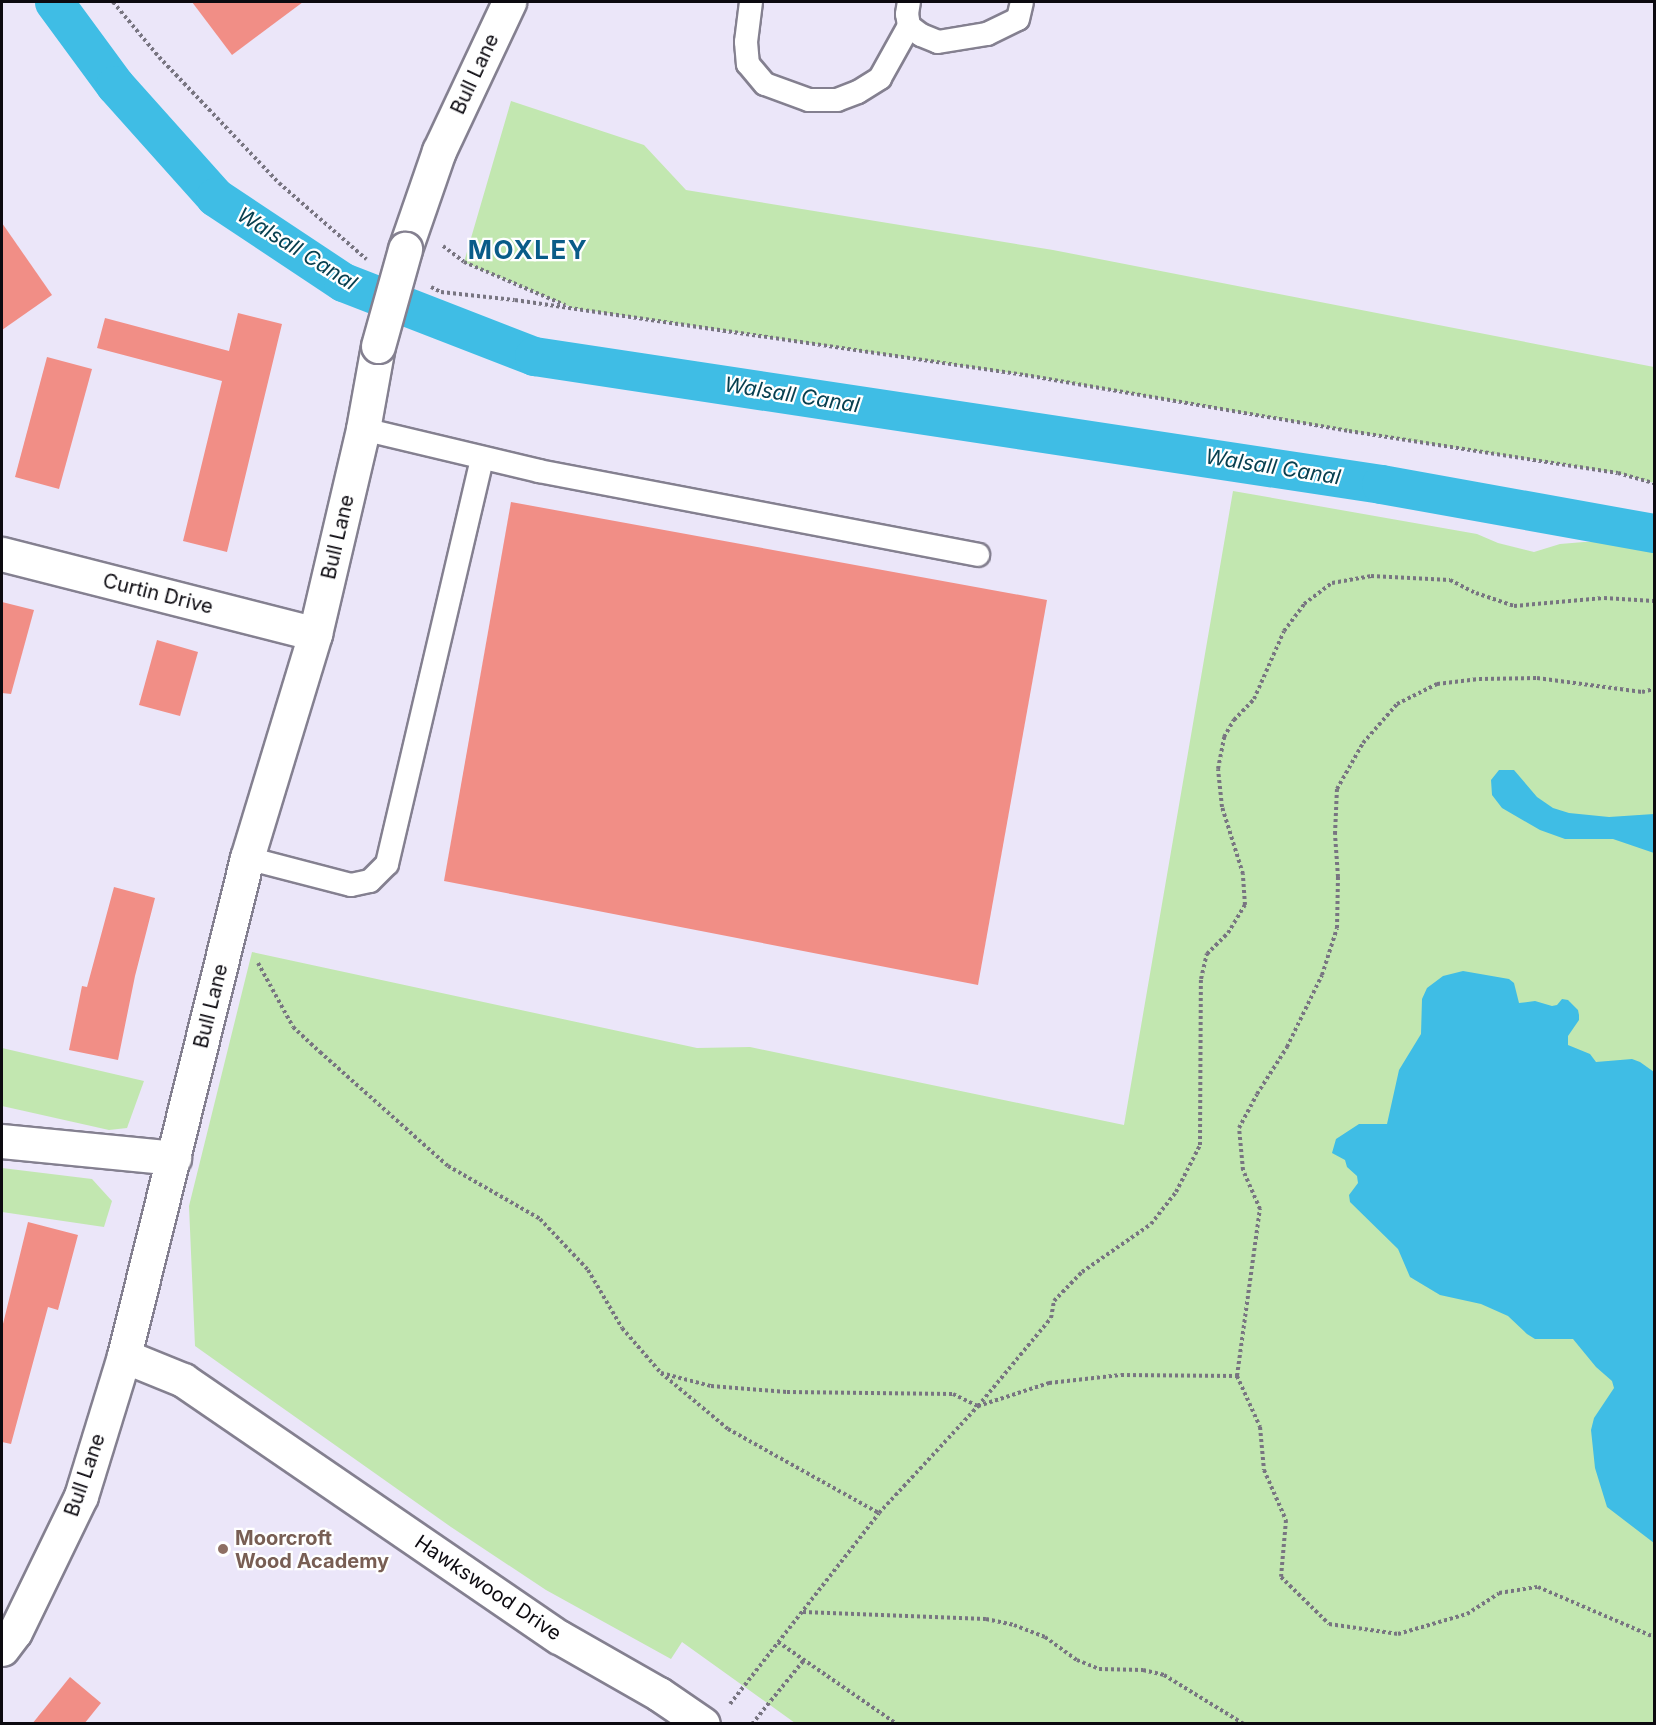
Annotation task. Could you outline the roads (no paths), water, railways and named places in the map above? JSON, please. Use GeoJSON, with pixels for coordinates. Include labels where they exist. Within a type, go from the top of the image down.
{"type":"FeatureCollection","features":[{"type":"Feature","properties":{"kind":"street","name":"Bull Lane"},"geometry":{"type":"LineString","coordinates":[[2,1649],[15,1632],[81,1496],[124,1356],[247,858],[315,634],[363,429],[378,346],[410,236],[439,151],[509,2]]}},
{"type":"Feature","properties":{"kind":"street","name":"Curtin Drive"},"geometry":{"type":"LineString","coordinates":[[2,554],[315,634]]}},
{"type":"Feature","properties":{"kind":"street"},"geometry":{"type":"LineString","coordinates":[[2,1141],[174,1158]]}},
{"type":"Feature","properties":{"kind":"street","name":"Hawkswood Drive"},"geometry":{"type":"LineString","coordinates":[[124,1356],[183,1380],[559,1637],[659,1694],[714,1717]]}},
{"type":"Feature","properties":{"kind":"lane"},"geometry":{"type":"LineString","coordinates":[[752,2],[746,42],[748,64],[765,84],[809,100],[837,100],[858,93],[880,78],[909,26],[907,14],[909,2]]}},
{"type":"Feature","properties":{"kind":"lane"},"geometry":{"type":"LineString","coordinates":[[909,26],[921,35],[938,42],[987,34],[1018,19],[1022,2]]}},
{"type":"Feature","properties":{"kind":"lane"},"geometry":{"type":"LineString","coordinates":[[363,429],[482,458],[978,555]]}},
{"type":"Feature","properties":{"kind":"lane"},"geometry":{"type":"LineString","coordinates":[[247,858],[351,885],[370,881],[387,864],[482,458]]}},
{"type":"Feature","properties":{"kind":"water"},"geometry":{"type":"Polygon","coordinates":[[[1499,770],[1514,770],[1537,797],[1553,808],[1569,813],[1609,817],[1654,814],[1654,853],[1613,839],[1565,839],[1540,830],[1502,808],[1492,795],[1491,780],[1499,770]]]}},
{"type":"Feature","properties":{"kind":"water"},"geometry":{"type":"Polygon","coordinates":[[[1463,971],[1509,979],[1514,983],[1519,1003],[1535,1001],[1552,1006],[1557,1005],[1562,999],[1568,1000],[1578,1010],[1579,1020],[1568,1036],[1568,1045],[1590,1054],[1596,1062],[1632,1059],[1654,1072],[1654,1543],[1607,1507],[1595,1468],[1591,1430],[1594,1418],[1614,1388],[1612,1381],[1596,1367],[1573,1339],[1535,1339],[1508,1316],[1481,1304],[1440,1295],[1410,1277],[1398,1249],[1350,1202],[1349,1195],[1358,1183],[1357,1176],[1347,1167],[1345,1160],[1332,1153],[1336,1139],[1359,1124],[1387,1124],[1399,1070],[1421,1034],[1422,999],[1427,988],[1443,976],[1463,971]]]}},
{"type":"Feature","properties":{"kind":"waterway","name":"Walsall Canal"},"geometry":{"type":"LineString","coordinates":[[54,2],[115,85],[215,197],[343,282],[534,356],[1381,484],[1654,533]]}},
{"type":"Feature","properties":{"kind":"place","name":"Moorcroft Wood Academy"},"geometry":{"type":"Point","coordinates":[223,1549]}},
{"type":"Feature","properties":{"kind":"district","name":"MOXLEY"},"geometry":{"type":"Point","coordinates":[528,250]}}]}
